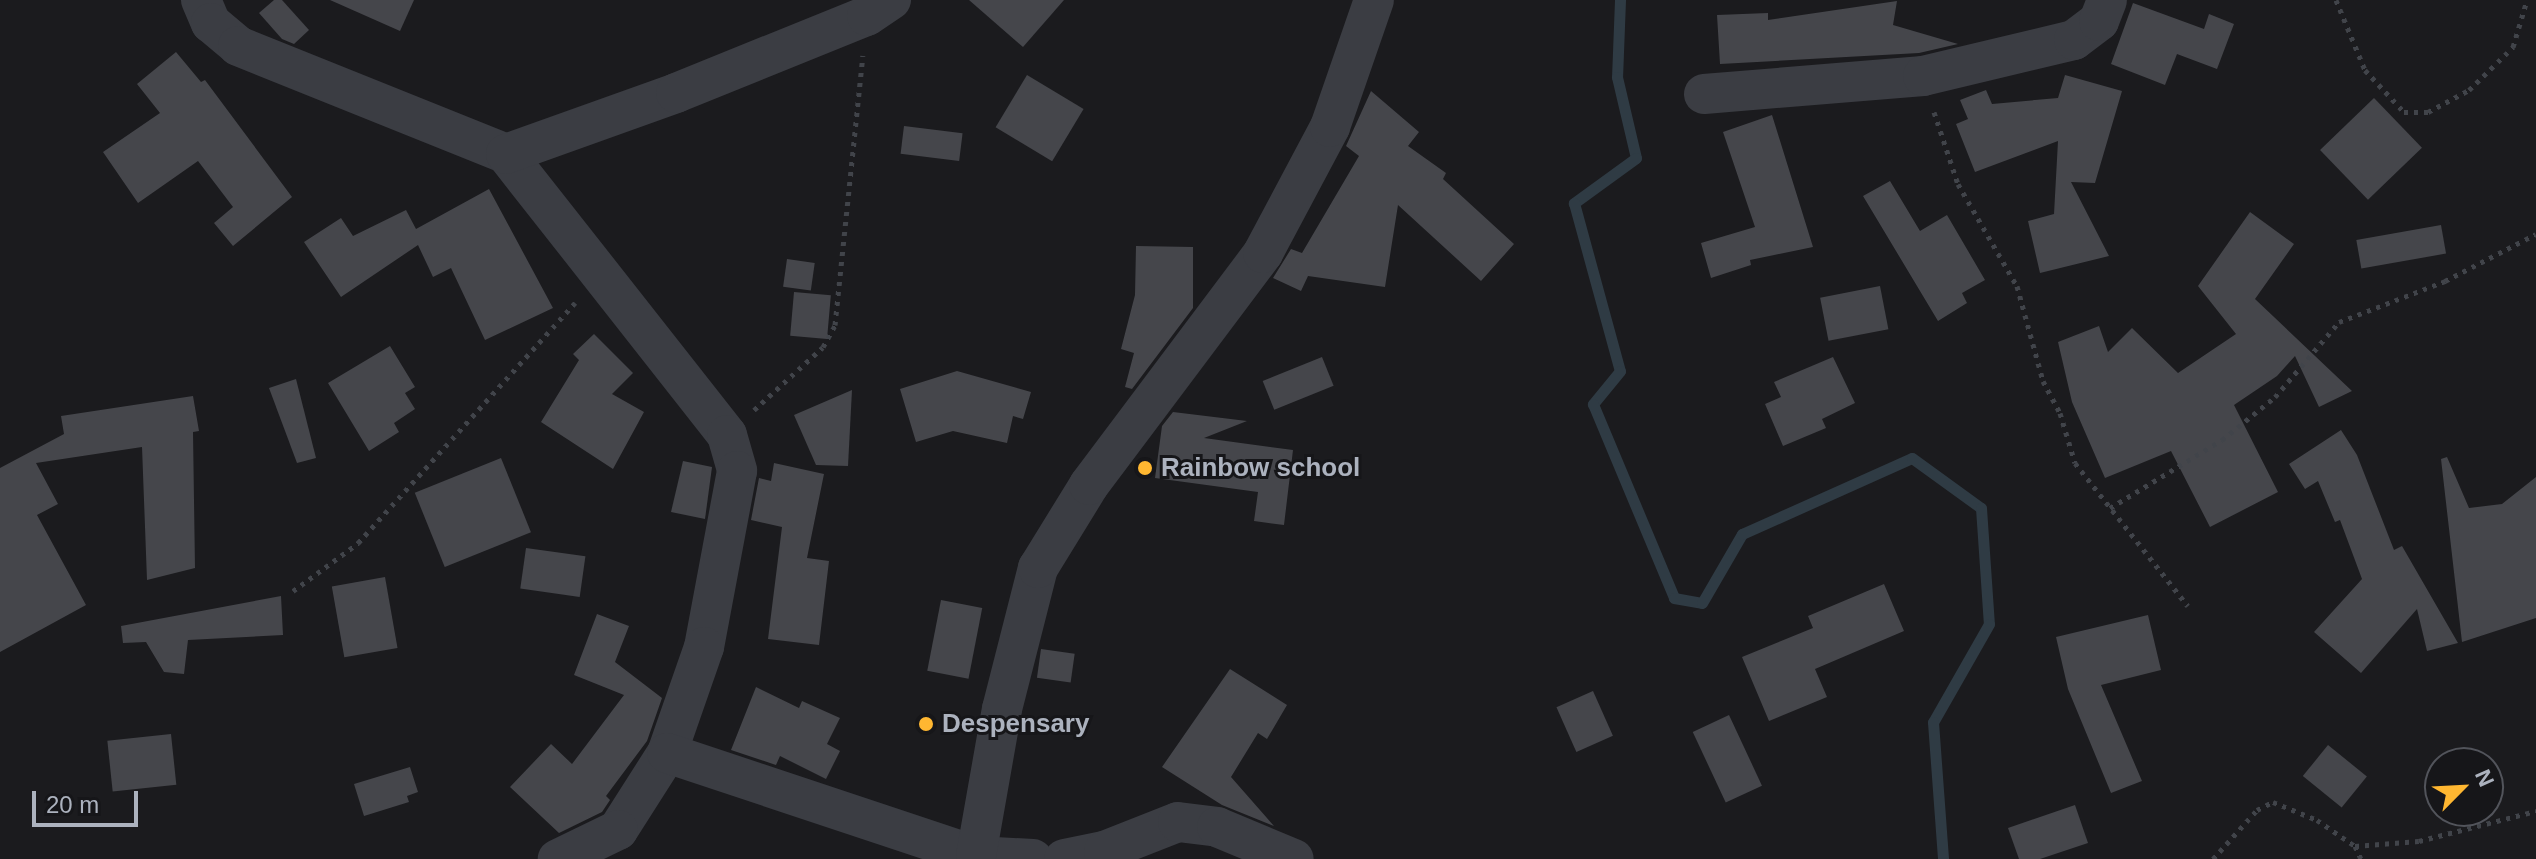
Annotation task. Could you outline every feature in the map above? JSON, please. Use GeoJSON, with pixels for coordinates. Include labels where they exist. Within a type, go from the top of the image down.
{"type":"FeatureCollection","features":[{"type":"Feature","properties":{"kind":"street"},"geometry":{"type":"LineString","coordinates":[[201,0],[211,23],[238,46],[506,154],[727,435],[737,471],[729,515],[704,647],[667,753],[618,830],[558,859]]}},
{"type":"Feature","properties":{"kind":"street"},"geometry":{"type":"LineString","coordinates":[[976,856],[1002,709],[1038,568],[1074,506],[1263,253],[1330,127],[1374,0]]}},
{"type":"Feature","properties":{"kind":"street"},"geometry":{"type":"LineString","coordinates":[[1704,94],[1923,76],[2074,40],[2099,21],[2107,0]]}},
{"type":"Feature","properties":{"kind":"street"},"geometry":{"type":"LineString","coordinates":[[506,154],[879,8]]}},
{"type":"Feature","properties":{"kind":"street"},"geometry":{"type":"LineString","coordinates":[[667,753],[976,856],[1033,859]]}},
{"type":"Feature","properties":{"kind":"street"},"geometry":{"type":"LineString","coordinates":[[1064,859],[1104,851],[1178,822],[1217,827],[1294,859]]}},
{"type":"Feature","properties":{"kind":"path"},"geometry":{"type":"LineString","coordinates":[[2336,0],[2365,70],[2404,112],[2428,112],[2469,90],[2513,47],[2528,0],[2536,3]]}},
{"type":"Feature","properties":{"kind":"path"},"geometry":{"type":"LineString","coordinates":[[727,435],[823,347],[835,325],[879,8]]}},
{"type":"Feature","properties":{"kind":"path"},"geometry":{"type":"LineString","coordinates":[[1923,76],[1958,184],[2017,286],[2043,381],[2060,413],[2075,463],[2188,606]]}},
{"type":"Feature","properties":{"kind":"path"},"geometry":{"type":"LineString","coordinates":[[2110,508],[2222,440],[2275,397],[2339,322],[2445,281],[2536,234]]}},
{"type":"Feature","properties":{"kind":"path"},"geometry":{"type":"LineString","coordinates":[[293,591],[358,543],[600,276]]}},
{"type":"Feature","properties":{"kind":"path"},"geometry":{"type":"LineString","coordinates":[[2213,859],[2257,810],[2273,802],[2289,805],[2355,846],[2361,859]]}},
{"type":"Feature","properties":{"kind":"path"},"geometry":{"type":"LineString","coordinates":[[2355,846],[2419,841],[2536,811]]}},
{"type":"Feature","properties":{"kind":"building"},"geometry":{"type":"Polygon","coordinates":[[[274,0],[282,0],[309,30],[294,44],[282,39],[259,13],[274,0]]]}},
{"type":"Feature","properties":{"kind":"building"},"geometry":{"type":"Polygon","coordinates":[[[330,0],[414,0],[400,31],[330,0]]]}},
{"type":"Feature","properties":{"kind":"building"},"geometry":{"type":"Polygon","coordinates":[[[969,0],[1064,0],[1023,47],[969,0]]]}},
{"type":"Feature","properties":{"kind":"building"},"geometry":{"type":"Polygon","coordinates":[[[1897,1],[1893,25],[1958,44],[1919,53],[1720,64],[1717,15],[1768,13],[1768,20],[1897,1]]]}},
{"type":"Feature","properties":{"kind":"building"},"geometry":{"type":"Polygon","coordinates":[[[2133,3],[2204,29],[2209,14],[2234,24],[2217,69],[2177,54],[2165,85],[2111,64],[2133,3]]]}},
{"type":"Feature","properties":{"kind":"building"},"geometry":{"type":"Polygon","coordinates":[[[176,52],[201,82],[205,80],[292,197],[233,246],[214,223],[233,207],[198,161],[138,203],[103,152],[160,113],[137,84],[176,52]]]}},
{"type":"Feature","properties":{"kind":"building"},"geometry":{"type":"Polygon","coordinates":[[[1027,75],[1084,109],[1052,161],[996,127],[1027,75]]]}},
{"type":"Feature","properties":{"kind":"building"},"geometry":{"type":"Polygon","coordinates":[[[2065,75],[2122,91],[2095,183],[2071,182],[2109,256],[2040,273],[2028,221],[2054,214],[2058,141],[1975,172],[1956,124],[1968,119],[1960,100],[1986,90],[1992,104],[2058,98],[2065,75]]]}},
{"type":"Feature","properties":{"kind":"building"},"geometry":{"type":"Polygon","coordinates":[[[1371,91],[1419,132],[1408,146],[1446,173],[1443,179],[1514,244],[1481,281],[1398,205],[1385,287],[1308,276],[1301,291],[1273,278],[1291,249],[1302,253],[1359,156],[1346,146],[1371,91]]]}},
{"type":"Feature","properties":{"kind":"building"},"geometry":{"type":"Polygon","coordinates":[[[2374,98],[2422,148],[2368,200],[2320,150],[2374,98]]]}},
{"type":"Feature","properties":{"kind":"building"},"geometry":{"type":"Polygon","coordinates":[[[1772,115],[1813,247],[1750,260],[1751,265],[1711,278],[1701,243],[1755,227],[1723,132],[1772,115]]]}},
{"type":"Feature","properties":{"kind":"building"},"geometry":{"type":"Polygon","coordinates":[[[904,126],[963,133],[959,161],[901,154],[904,126]]]}},
{"type":"Feature","properties":{"kind":"building"},"geometry":{"type":"Polygon","coordinates":[[[1890,181],[1920,231],[1947,215],[1985,280],[1962,293],[1967,303],[1938,321],[1863,196],[1890,181]]]}},
{"type":"Feature","properties":{"kind":"building"},"geometry":{"type":"Polygon","coordinates":[[[489,189],[553,308],[485,340],[451,268],[433,277],[418,245],[341,297],[304,242],[341,218],[353,236],[406,210],[416,229],[489,189]]]}},
{"type":"Feature","properties":{"kind":"building"},"geometry":{"type":"Polygon","coordinates":[[[2250,212],[2294,244],[2255,299],[2352,391],[2319,407],[2295,356],[2277,376],[2234,405],[2278,492],[2210,527],[2171,451],[2105,478],[2072,402],[2058,342],[2099,326],[2108,352],[2132,328],[2178,373],[2236,334],[2198,286],[2250,212]]]}},
{"type":"Feature","properties":{"kind":"building"},"geometry":{"type":"Polygon","coordinates":[[[2441,225],[2446,254],[2361,268],[2356,240],[2441,225]]]}},
{"type":"Feature","properties":{"kind":"building"},"geometry":{"type":"Polygon","coordinates":[[[1136,246],[1193,247],[1193,308],[1132,389],[1125,387],[1134,353],[1121,349],[1135,295],[1136,246]]]}},
{"type":"Feature","properties":{"kind":"building"},"geometry":{"type":"Polygon","coordinates":[[[787,259],[815,263],[811,291],[783,287],[787,259]]]}},
{"type":"Feature","properties":{"kind":"building"},"geometry":{"type":"Polygon","coordinates":[[[1880,286],[1888,329],[1829,341],[1820,298],[1880,286]]]}},
{"type":"Feature","properties":{"kind":"building"},"geometry":{"type":"Polygon","coordinates":[[[794,292],[831,295],[827,339],[790,336],[794,292]]]}},
{"type":"Feature","properties":{"kind":"building"},"geometry":{"type":"Polygon","coordinates":[[[594,334],[633,373],[612,394],[644,412],[613,469],[541,422],[579,360],[573,354],[594,334]]]}},
{"type":"Feature","properties":{"kind":"building"},"geometry":{"type":"Polygon","coordinates":[[[390,346],[415,387],[405,393],[415,409],[394,423],[399,432],[369,451],[328,383],[390,346]]]}},
{"type":"Feature","properties":{"kind":"building"},"geometry":{"type":"Polygon","coordinates":[[[1322,357],[1334,386],[1274,410],[1263,381],[1322,357]]]}},
{"type":"Feature","properties":{"kind":"building"},"geometry":{"type":"Polygon","coordinates":[[[1833,357],[1855,403],[1822,419],[1826,428],[1783,446],[1765,404],[1781,397],[1774,382],[1833,357]]]}},
{"type":"Feature","properties":{"kind":"building"},"geometry":{"type":"Polygon","coordinates":[[[957,371],[1031,392],[1023,419],[1013,416],[1007,443],[953,431],[916,442],[900,389],[957,371]]]}},
{"type":"Feature","properties":{"kind":"building"},"geometry":{"type":"Polygon","coordinates":[[[296,379],[316,458],[297,463],[269,388],[296,379]]]}},
{"type":"Feature","properties":{"kind":"building"},"geometry":{"type":"Polygon","coordinates":[[[852,390],[848,466],[816,465],[794,415],[852,390]]]}},
{"type":"Feature","properties":{"kind":"building"},"geometry":{"type":"Polygon","coordinates":[[[193,396],[199,431],[193,432],[195,568],[147,580],[142,447],[36,463],[58,504],[37,515],[86,605],[0,652],[0,468],[64,434],[61,416],[193,396]]]}},
{"type":"Feature","properties":{"kind":"building"},"geometry":{"type":"Polygon","coordinates":[[[1173,412],[1247,421],[1204,438],[1293,450],[1284,525],[1254,521],[1258,492],[1155,478],[1162,426],[1173,412]]]}},
{"type":"Feature","properties":{"kind":"building"},"geometry":{"type":"Polygon","coordinates":[[[2341,430],[2357,455],[2394,550],[2402,546],[2458,643],[2427,651],[2417,609],[2361,673],[2314,632],[2362,579],[2340,520],[2335,522],[2318,481],[2305,489],[2289,464],[2341,430]]]}},
{"type":"Feature","properties":{"kind":"building"},"geometry":{"type":"Polygon","coordinates":[[[2447,457],[2469,508],[2502,504],[2536,477],[2536,618],[2462,642],[2441,459],[2447,457]]]}},
{"type":"Feature","properties":{"kind":"building"},"geometry":{"type":"Polygon","coordinates":[[[501,458],[531,532],[445,567],[415,493],[501,458]]]}},
{"type":"Feature","properties":{"kind":"building"},"geometry":{"type":"Polygon","coordinates":[[[683,461],[712,467],[705,519],[671,512],[683,461]]]}},
{"type":"Feature","properties":{"kind":"building"},"geometry":{"type":"Polygon","coordinates":[[[774,463],[824,474],[807,558],[829,561],[819,645],[768,639],[782,527],[751,520],[759,478],[771,481],[774,463]]]}},
{"type":"Feature","properties":{"kind":"building"},"geometry":{"type":"Polygon","coordinates":[[[526,548],[585,556],[580,597],[520,589],[526,548]]]}},
{"type":"Feature","properties":{"kind":"building"},"geometry":{"type":"Polygon","coordinates":[[[385,577],[398,648],[344,657],[332,586],[385,577]]]}},
{"type":"Feature","properties":{"kind":"building"},"geometry":{"type":"Polygon","coordinates":[[[1884,584],[1904,631],[1815,669],[1827,697],[1769,721],[1742,657],[1813,628],[1808,616],[1884,584]]]}},
{"type":"Feature","properties":{"kind":"building"},"geometry":{"type":"Polygon","coordinates":[[[281,596],[283,635],[188,640],[184,674],[164,672],[146,642],[123,643],[121,626],[281,596]]]}},
{"type":"Feature","properties":{"kind":"building"},"geometry":{"type":"Polygon","coordinates":[[[941,600],[982,608],[968,679],[927,671],[941,600]]]}},
{"type":"Feature","properties":{"kind":"building"},"geometry":{"type":"Polygon","coordinates":[[[597,614],[629,626],[615,662],[662,698],[647,741],[606,796],[610,800],[602,812],[559,833],[510,787],[551,744],[572,764],[624,695],[574,675],[597,614]]]}},
{"type":"Feature","properties":{"kind":"building"},"geometry":{"type":"Polygon","coordinates":[[[2148,615],[2161,670],[2101,685],[2142,781],[2111,793],[2068,689],[2056,637],[2148,615]]]}},
{"type":"Feature","properties":{"kind":"building"},"geometry":{"type":"Polygon","coordinates":[[[1041,649],[1075,654],[1071,682],[1037,678],[1041,649]]]}},
{"type":"Feature","properties":{"kind":"building"},"geometry":{"type":"Polygon","coordinates":[[[1230,669],[1287,705],[1267,739],[1258,733],[1231,777],[1274,826],[1222,805],[1162,767],[1230,669]]]}},
{"type":"Feature","properties":{"kind":"building"},"geometry":{"type":"Polygon","coordinates":[[[756,687],[799,708],[802,701],[840,718],[827,744],[840,751],[826,779],[780,756],[776,765],[731,750],[756,687]]]}},
{"type":"Feature","properties":{"kind":"building"},"geometry":{"type":"Polygon","coordinates":[[[1593,691],[1613,736],[1576,752],[1556,707],[1593,691]]]}},
{"type":"Feature","properties":{"kind":"building"},"geometry":{"type":"Polygon","coordinates":[[[1729,715],[1762,786],[1726,803],[1693,732],[1729,715]]]}},
{"type":"Feature","properties":{"kind":"building"},"geometry":{"type":"Polygon","coordinates":[[[171,734],[176,785],[113,791],[107,741],[171,734]]]}},
{"type":"Feature","properties":{"kind":"building"},"geometry":{"type":"Polygon","coordinates":[[[2328,745],[2367,776],[2342,808],[2303,776],[2328,745]]]}},
{"type":"Feature","properties":{"kind":"building"},"geometry":{"type":"Polygon","coordinates":[[[410,767],[418,792],[407,796],[409,802],[364,816],[354,784],[410,767]]]}},
{"type":"Feature","properties":{"kind":"building"},"geometry":{"type":"Polygon","coordinates":[[[2075,805],[2088,843],[2040,859],[2019,859],[2008,828],[2075,805]]]}},
{"type":"Feature","properties":{"kind":"waterway"},"geometry":{"type":"LineString","coordinates":[[1620,0],[1617,77],[1636,158],[1574,203],[1620,371],[1593,404],[1674,598],[1702,603],[1742,534],[1912,458],[1981,508],[1989,624],[1933,722],[1943,859]]}},
{"type":"Feature","properties":{"kind":"place","name":"Rainbow school"},"geometry":{"type":"Point","coordinates":[1145,468]}},
{"type":"Feature","properties":{"kind":"place","name":"Despensary"},"geometry":{"type":"Point","coordinates":[926,724]}}]}
